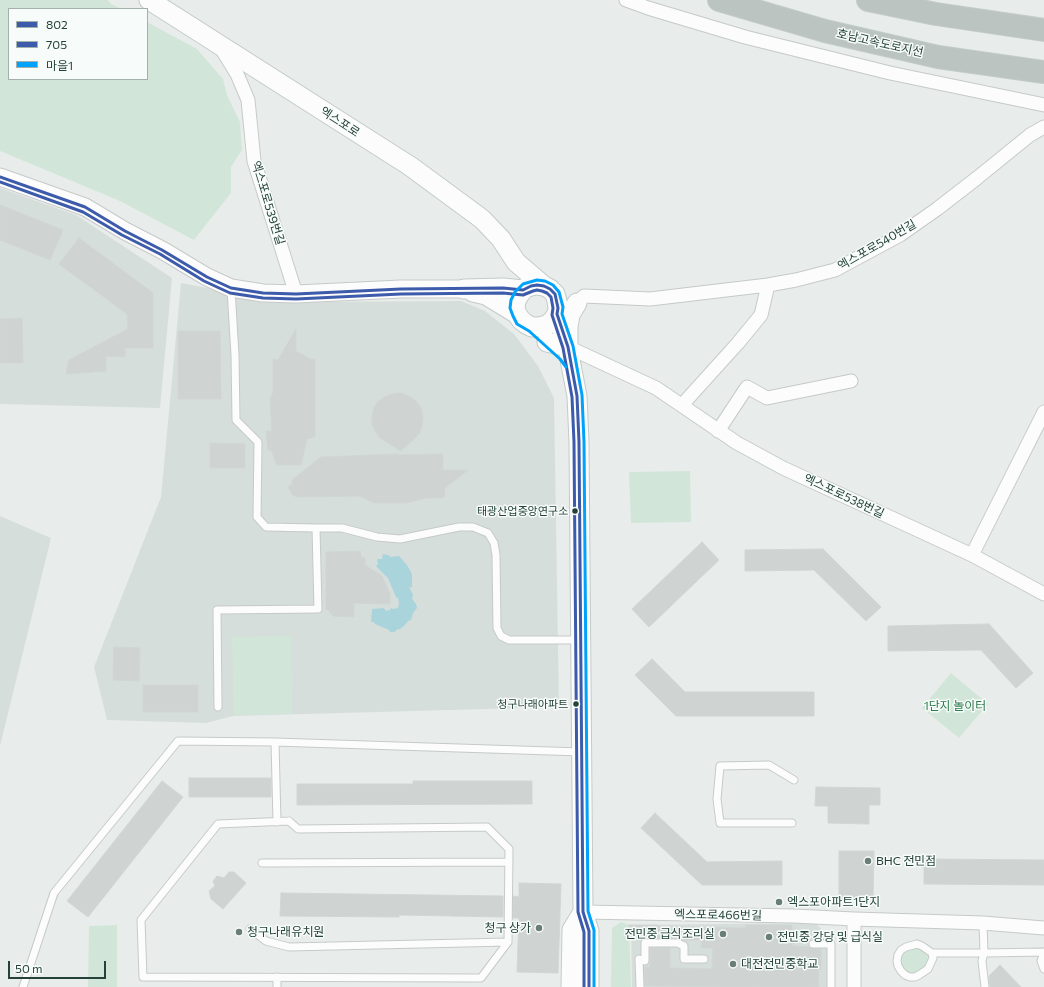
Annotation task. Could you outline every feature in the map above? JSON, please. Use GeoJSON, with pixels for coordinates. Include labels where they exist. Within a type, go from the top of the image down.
{"type":"FeatureCollection","features":[{"type":"Feature","properties":{"kind":"highway","name":"호남고속도로지선"},"geometry":{"type":"LineString","coordinates":[[719,0],[825,31],[938,57],[1044,72]]}},
{"type":"Feature","properties":{"kind":"highway"},"geometry":{"type":"LineString","coordinates":[[868,0],[936,14],[1044,30]]}},
{"type":"Feature","properties":{"kind":"main road","name":"엑스포로"},"geometry":{"type":"LineString","coordinates":[[149,0],[410,166],[482,219],[501,239],[517,265],[536,288]]}},
{"type":"Feature","properties":{"kind":"main road"},"geometry":{"type":"LineString","coordinates":[[496,288],[506,284],[510,280],[517,265]]}},
{"type":"Feature","properties":{"kind":"main road"},"geometry":{"type":"LineString","coordinates":[[464,289],[536,288],[580,300]]}},
{"type":"Feature","properties":{"kind":"main road"},"geometry":{"type":"LineString","coordinates":[[536,288],[555,294],[557,311],[570,356],[564,356],[532,327],[520,320],[515,308],[519,295],[536,288]]}},
{"type":"Feature","properties":{"kind":"main road"},"geometry":{"type":"LineString","coordinates":[[464,289],[486,295],[517,314]]}},
{"type":"Feature","properties":{"kind":"main road"},"geometry":{"type":"LineString","coordinates":[[532,327],[546,325],[552,321],[557,311],[580,300]]}},
{"type":"Feature","properties":{"kind":"main road"},"geometry":{"type":"LineString","coordinates":[[580,300],[570,315],[568,327],[570,356],[577,396],[579,442],[583,912],[589,931],[589,987]]}},
{"type":"Feature","properties":{"kind":"main road"},"geometry":{"type":"LineString","coordinates":[[571,987],[572,930],[583,912]]}},
{"type":"Feature","properties":{"kind":"street"},"geometry":{"type":"LineString","coordinates":[[626,0],[745,37],[890,73],[1044,105]]}},
{"type":"Feature","properties":{"kind":"street","name":"엑스포로539번길"},"geometry":{"type":"LineString","coordinates":[[219,45],[237,74],[248,100],[254,160],[296,294]]}},
{"type":"Feature","properties":{"kind":"street","name":"엑스포로540번길"},"geometry":{"type":"LineString","coordinates":[[580,300],[650,299],[768,285],[796,280],[835,270],[900,235],[937,210],[1030,135],[1044,127]]}},
{"type":"Feature","properties":{"kind":"street"},"geometry":{"type":"LineString","coordinates":[[0,177],[84,207],[125,231],[162,250],[207,277],[231,288],[263,293],[296,294],[401,289],[464,289]]}},
{"type":"Feature","properties":{"kind":"street"},"geometry":{"type":"LineString","coordinates":[[682,404],[738,343],[761,314],[768,285]]}},
{"type":"Feature","properties":{"kind":"street","name":"엑스포로538번길"},"geometry":{"type":"LineString","coordinates":[[570,356],[656,388],[682,404],[718,431],[737,443],[783,468],[972,556],[1044,594]]}},
{"type":"Feature","properties":{"kind":"street"},"geometry":{"type":"LineString","coordinates":[[718,431],[747,387],[767,398],[851,381]]}},
{"type":"Feature","properties":{"kind":"street"},"geometry":{"type":"LineString","coordinates":[[972,556],[1044,412]]}},
{"type":"Feature","properties":{"kind":"street","name":"엑스포로466번길"},"geometry":{"type":"LineString","coordinates":[[583,912],[794,916],[983,923],[1044,928]]}},
{"type":"Feature","properties":{"kind":"street"},"geometry":{"type":"LineString","coordinates":[[854,919],[854,987]]}},
{"type":"Feature","properties":{"kind":"lane"},"geometry":{"type":"LineString","coordinates":[[231,288],[235,355],[236,420],[258,442],[257,517],[266,526],[342,528],[377,537],[400,538],[459,527],[472,527],[488,533],[494,543],[496,555],[497,628],[501,636],[509,640],[580,640]]}},
{"type":"Feature","properties":{"kind":"lane"},"geometry":{"type":"LineString","coordinates":[[218,707],[217,610],[318,609],[316,528]]}},
{"type":"Feature","properties":{"kind":"lane"},"geometry":{"type":"LineString","coordinates":[[23,987],[54,893],[178,741],[275,742],[581,752]]}},
{"type":"Feature","properties":{"kind":"lane"},"geometry":{"type":"LineString","coordinates":[[275,742],[277,822]]}},
{"type":"Feature","properties":{"kind":"lane"},"geometry":{"type":"LineString","coordinates":[[792,822],[720,822],[717,799],[720,766],[769,765],[794,780]]}},
{"type":"Feature","properties":{"kind":"lane"},"geometry":{"type":"LineString","coordinates":[[289,821],[298,829],[487,827],[509,850],[508,942],[481,978],[143,977],[141,920],[218,824],[277,822],[289,821]]}},
{"type":"Feature","properties":{"kind":"lane"},"geometry":{"type":"LineString","coordinates":[[262,863],[508,862]]}},
{"type":"Feature","properties":{"kind":"lane"},"geometry":{"type":"LineString","coordinates":[[983,923],[984,953],[982,961],[985,987]]}},
{"type":"Feature","properties":{"kind":"lane"},"geometry":{"type":"LineString","coordinates":[[250,929],[266,941],[289,947],[508,942]]}},
{"type":"Feature","properties":{"kind":"lane"},"geometry":{"type":"LineString","coordinates":[[640,987],[639,959],[645,961],[645,943],[678,943],[684,946],[684,959],[704,959]]}},
{"type":"Feature","properties":{"kind":"lane"},"geometry":{"type":"LineString","coordinates":[[813,944],[831,944],[831,987]]}},
{"type":"Feature","properties":{"kind":"lane"},"geometry":{"type":"LineString","coordinates":[[932,953],[933,958],[928,969],[915,977],[905,975],[898,966],[898,955],[901,950],[917,944],[932,953],[1044,952],[1041,961],[1044,969]]}},
{"type":"Feature","properties":{"kind":"lane"},"geometry":{"type":"LineString","coordinates":[[277,977],[277,987]]}},
{"type":"Feature","properties":{"kind":"shaded area"},"geometry":{"type":"Polygon","coordinates":[[[0,188],[76,215],[172,278],[160,408],[0,404],[0,188]]]}},
{"type":"Feature","properties":{"kind":"shaded area"},"geometry":{"type":"Polygon","coordinates":[[[181,283],[282,302],[461,301],[485,311],[514,334],[538,366],[554,398],[559,707],[233,716],[206,723],[107,720],[94,667],[161,497],[181,283]]]}},
{"type":"Feature","properties":{"kind":"shaded area"},"geometry":{"type":"Polygon","coordinates":[[[0,516],[51,538],[0,746],[0,516]]]}},
{"type":"Feature","properties":{"kind":"shaded area","name":"대전전민중학교"},"geometry":{"type":"Polygon","coordinates":[[[815,923],[834,941],[835,987],[632,987],[631,925],[815,923]]]}},
{"type":"Feature","properties":{"kind":"green space"},"geometry":{"type":"Polygon","coordinates":[[[0,0],[108,0],[111,4],[120,8],[8,8],[8,80],[148,80],[148,23],[197,49],[223,79],[227,95],[240,122],[242,150],[231,167],[231,193],[194,240],[120,201],[0,151],[0,0]]]}},
{"type":"Feature","properties":{"kind":"green space"},"geometry":{"type":"Polygon","coordinates":[[[690,471],[691,522],[631,523],[629,472],[690,471]]]}},
{"type":"Feature","properties":{"kind":"green space"},"geometry":{"type":"Polygon","coordinates":[[[291,636],[292,714],[234,715],[232,637],[291,636]]]}},
{"type":"Feature","properties":{"kind":"green space","name":"1단지 놀이터"},"geometry":{"type":"Polygon","coordinates":[[[951,673],[988,704],[959,738],[922,708],[951,673]]]}},
{"type":"Feature","properties":{"kind":"green space"},"geometry":{"type":"Polygon","coordinates":[[[621,922],[629,925],[631,987],[611,987],[612,928],[621,922]]]}},
{"type":"Feature","properties":{"kind":"green space"},"geometry":{"type":"Polygon","coordinates":[[[117,925],[117,987],[88,987],[89,926],[117,925]]]}},
{"type":"Feature","properties":{"kind":"green space"},"geometry":{"type":"Polygon","coordinates":[[[917,944],[933,958],[919,975],[905,975],[898,955],[917,944]]]}},
{"type":"Feature","properties":{"kind":"water"},"geometry":{"type":"Polygon","coordinates":[[[383,554],[391,557],[399,556],[407,565],[412,574],[412,588],[409,587],[413,595],[412,599],[417,608],[413,613],[411,620],[395,632],[390,632],[374,622],[371,622],[372,609],[384,608],[386,611],[390,610],[391,608],[398,608],[399,603],[388,578],[376,566],[378,564],[377,559],[382,559],[383,554]]]}},
{"type":"Feature","properties":{"kind":"building"},"geometry":{"type":"Polygon","coordinates":[[[0,205],[63,230],[50,260],[0,240],[0,205]]]}},
{"type":"Feature","properties":{"kind":"building"},"geometry":{"type":"Polygon","coordinates":[[[79,238],[153,293],[153,348],[125,348],[125,357],[106,356],[106,371],[66,374],[69,360],[128,329],[127,314],[59,264],[79,238]]]}},
{"type":"Feature","properties":{"kind":"building"},"geometry":{"type":"Polygon","coordinates":[[[22,318],[23,363],[0,363],[0,319],[22,318]]]}},
{"type":"Feature","properties":{"kind":"building"},"geometry":{"type":"Polygon","coordinates":[[[296,329],[296,351],[310,359],[315,359],[315,437],[307,439],[301,465],[277,465],[271,450],[268,450],[266,431],[272,431],[270,398],[273,393],[273,359],[278,360],[296,329]]]}},
{"type":"Feature","properties":{"kind":"building"},"geometry":{"type":"Polygon","coordinates":[[[178,331],[220,331],[221,399],[178,399],[178,331]]]}},
{"type":"Feature","properties":{"kind":"building"},"geometry":{"type":"Polygon","coordinates":[[[400,393],[409,396],[416,401],[421,408],[423,417],[419,434],[401,451],[380,438],[372,424],[374,408],[378,401],[392,394],[400,393]]]}},
{"type":"Feature","properties":{"kind":"building"},"geometry":{"type":"Polygon","coordinates":[[[210,443],[245,444],[245,468],[210,468],[210,443]]]}},
{"type":"Feature","properties":{"kind":"building"},"geometry":{"type":"Polygon","coordinates":[[[398,454],[397,455],[443,454],[443,470],[468,470],[445,488],[444,498],[426,498],[406,503],[375,503],[359,496],[296,497],[292,494],[288,487],[292,484],[292,480],[321,457],[398,454]]]}},
{"type":"Feature","properties":{"kind":"building"},"geometry":{"type":"Polygon","coordinates":[[[702,542],[719,560],[649,627],[632,609],[702,542]]]}},
{"type":"Feature","properties":{"kind":"building"},"geometry":{"type":"Polygon","coordinates":[[[823,549],[881,607],[866,621],[814,570],[745,571],[745,550],[823,549]]]}},
{"type":"Feature","properties":{"kind":"building"},"geometry":{"type":"Polygon","coordinates":[[[360,551],[361,557],[365,558],[365,565],[382,576],[390,594],[390,604],[354,603],[354,617],[333,616],[326,609],[326,552],[360,551]]]}},
{"type":"Feature","properties":{"kind":"building"},"geometry":{"type":"Polygon","coordinates":[[[989,624],[1033,673],[1016,688],[981,650],[888,651],[888,626],[989,624]]]}},
{"type":"Feature","properties":{"kind":"building"},"geometry":{"type":"Polygon","coordinates":[[[114,647],[140,648],[139,681],[113,680],[114,647]]]}},
{"type":"Feature","properties":{"kind":"building"},"geometry":{"type":"Polygon","coordinates":[[[652,659],[685,692],[814,692],[814,716],[676,716],[635,675],[652,659]]]}},
{"type":"Feature","properties":{"kind":"building"},"geometry":{"type":"Polygon","coordinates":[[[143,685],[198,685],[198,712],[143,712],[143,685]]]}},
{"type":"Feature","properties":{"kind":"building"},"geometry":{"type":"Polygon","coordinates":[[[189,778],[271,778],[271,797],[189,797],[189,778]]]}},
{"type":"Feature","properties":{"kind":"building"},"geometry":{"type":"Polygon","coordinates":[[[162,781],[183,797],[88,917],[67,901],[162,781]]]}},
{"type":"Feature","properties":{"kind":"building"},"geometry":{"type":"Polygon","coordinates":[[[413,781],[532,781],[532,804],[297,805],[297,784],[413,784],[413,781]]]}},
{"type":"Feature","properties":{"kind":"building"},"geometry":{"type":"Polygon","coordinates":[[[816,787],[880,788],[880,805],[869,805],[869,824],[828,823],[828,806],[815,806],[816,787]]]}},
{"type":"Feature","properties":{"kind":"building"},"geometry":{"type":"Polygon","coordinates":[[[655,813],[707,862],[782,861],[782,885],[702,885],[641,828],[655,813]]]}},
{"type":"Feature","properties":{"kind":"building"},"geometry":{"type":"Polygon","coordinates":[[[839,851],[874,851],[873,899],[839,899],[839,851]]]}},
{"type":"Feature","properties":{"kind":"building"},"geometry":{"type":"Polygon","coordinates":[[[924,859],[1044,860],[1044,885],[924,884],[924,859]]]}},
{"type":"Feature","properties":{"kind":"building"},"geometry":{"type":"Polygon","coordinates":[[[229,872],[234,872],[246,883],[223,909],[211,899],[209,891],[215,886],[213,881],[217,876],[224,878],[229,872]]]}},
{"type":"Feature","properties":{"kind":"building","name":"청구 상가"},"geometry":{"type":"Polygon","coordinates":[[[519,883],[561,884],[558,973],[517,972],[519,918],[513,918],[513,896],[519,897],[519,883]]]}},
{"type":"Feature","properties":{"kind":"building"},"geometry":{"type":"Polygon","coordinates":[[[281,893],[503,896],[503,917],[399,915],[399,917],[280,916],[281,893]]]}},
{"type":"Feature","properties":{"kind":"building","name":"대전전민중학교"},"geometry":{"type":"Polygon","coordinates":[[[629,925],[658,925],[659,927],[746,928],[746,925],[792,925],[792,946],[821,949],[821,970],[818,969],[819,987],[645,986],[644,967],[650,967],[650,948],[670,948],[670,968],[712,969],[713,948],[701,948],[701,940],[629,937],[629,925]]]}},
{"type":"Feature","properties":{"kind":"building"},"geometry":{"type":"Polygon","coordinates":[[[1000,965],[1021,987],[990,986],[989,976],[1000,965]]]}},
{"type":"Feature","properties":{"kind":"transit line","name":"802"},"geometry":{"type":"LineString","coordinates":[[0,177],[85,207],[207,277],[231,288],[263,293],[296,294],[401,289],[503,288],[523,290],[537,285],[544,286],[555,294],[558,308],[557,314],[568,347],[577,396],[579,442],[583,912],[589,931],[589,987]]}},
{"type":"Feature","properties":{"kind":"transit line","name":"705"},"geometry":{"type":"LineString","coordinates":[[0,182],[83,212],[122,235],[160,254],[204,281],[230,293],[263,298],[296,299],[401,294],[503,293],[523,295],[537,290],[547,293],[551,297],[553,308],[552,315],[563,348],[572,397],[574,442],[578,912],[584,932],[584,987]]}},
{"type":"Feature","properties":{"kind":"transit line","name":"마을1"},"geometry":{"type":"LineString","coordinates":[[566,367],[560,359],[529,331],[517,324],[510,308],[511,300],[515,292],[523,284],[537,280],[545,281],[553,285],[559,292],[563,307],[562,314],[573,346],[582,395],[584,442],[588,911],[594,930],[594,987]]}},
{"type":"Feature","properties":{"kind":"place","name":"태광산업중앙연구소"},"geometry":{"type":"Point","coordinates":[575,511]}},
{"type":"Feature","properties":{"kind":"place","name":"청구나래아파트"},"geometry":{"type":"Point","coordinates":[576,704]}},
{"type":"Feature","properties":{"kind":"place","name":"BHC 전민점"},"geometry":{"type":"Point","coordinates":[868,861]}},
{"type":"Feature","properties":{"kind":"place","name":"엑스포아파트1단지"},"geometry":{"type":"Point","coordinates":[779,902]}},
{"type":"Feature","properties":{"kind":"place","name":"청구 상가"},"geometry":{"type":"Point","coordinates":[539,928]}},
{"type":"Feature","properties":{"kind":"place","name":"청구나래유치원"},"geometry":{"type":"Point","coordinates":[239,932]}},
{"type":"Feature","properties":{"kind":"place","name":"전민중 급식조리실"},"geometry":{"type":"Point","coordinates":[723,934]}},
{"type":"Feature","properties":{"kind":"place","name":"전민중 강당 및 급식실"},"geometry":{"type":"Point","coordinates":[769,937]}},
{"type":"Feature","properties":{"kind":"place","name":"대전전민중학교"},"geometry":{"type":"Point","coordinates":[733,964]}}]}
